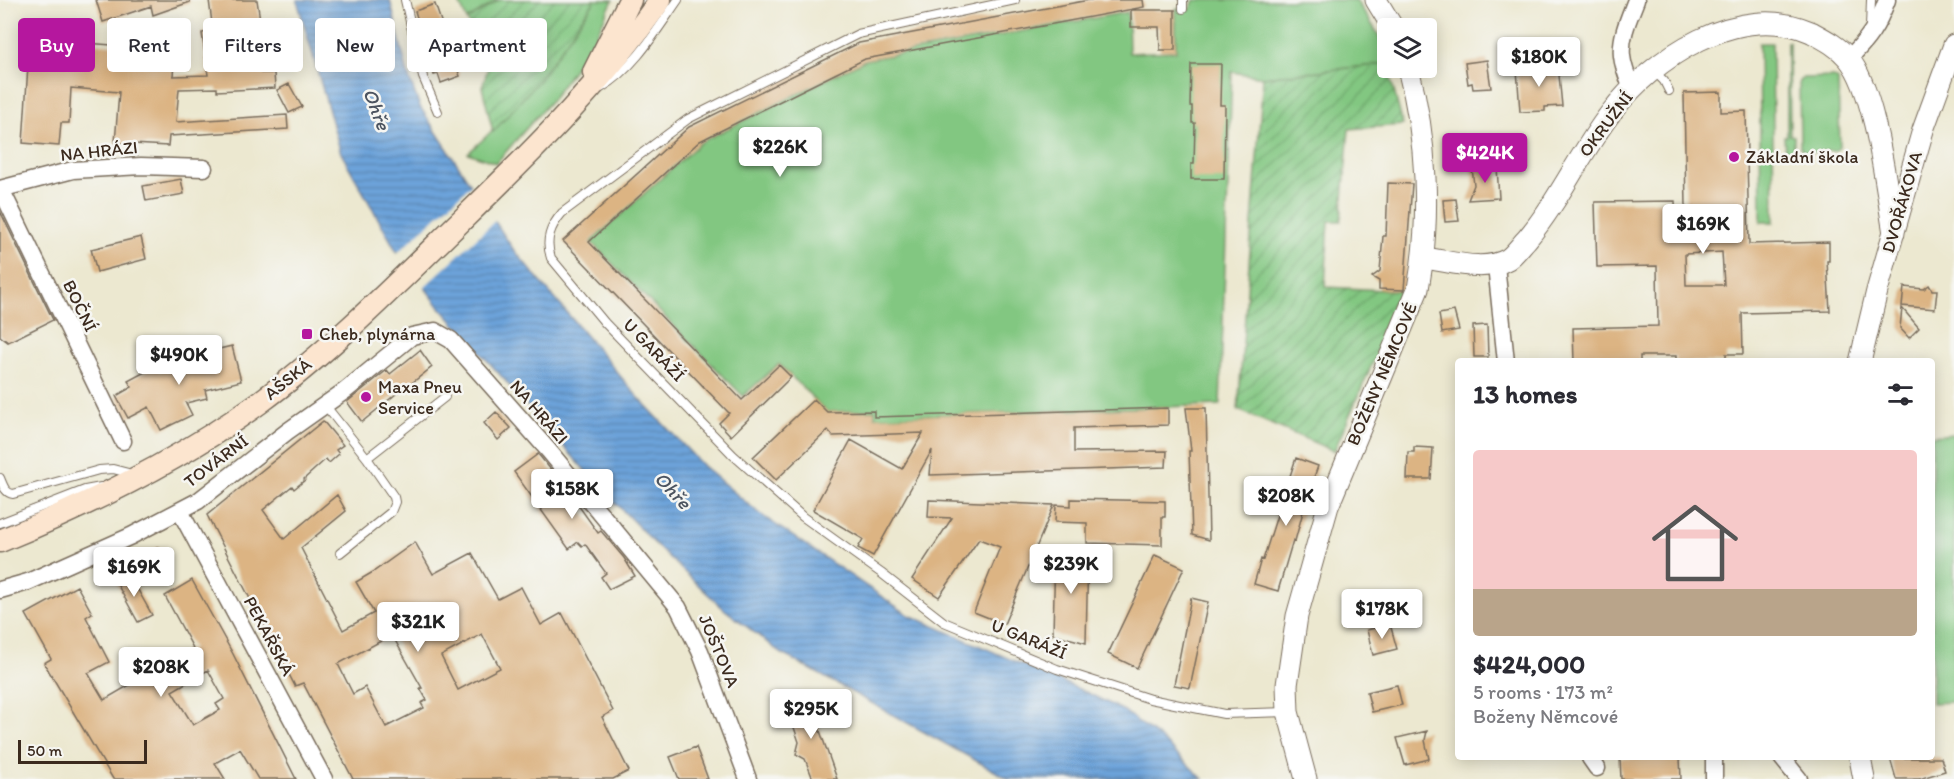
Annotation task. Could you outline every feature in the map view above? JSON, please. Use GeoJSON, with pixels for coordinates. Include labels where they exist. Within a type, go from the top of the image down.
{"type":"FeatureCollection","features":[{"type":"Feature","properties":{"kind":"main road","name":"AŠSKÁ"},"geometry":{"type":"LineString","coordinates":[[580,100],[630,0]]}},
{"type":"Feature","properties":{"kind":"main road","name":"AŠSKÁ"},"geometry":{"type":"LineString","coordinates":[[0,541],[132,482],[191,448],[259,403],[325,349],[398,282],[580,100],[614,62],[660,0]]}},
{"type":"Feature","properties":{"kind":"street"},"geometry":{"type":"LineString","coordinates":[[1376,0],[1387,18]]}},
{"type":"Feature","properties":{"kind":"street"},"geometry":{"type":"LineString","coordinates":[[1632,89],[1622,57],[1625,30],[1636,0]]}},
{"type":"Feature","properties":{"kind":"street"},"geometry":{"type":"LineString","coordinates":[[1848,59],[1879,23],[1887,0]]}},
{"type":"Feature","properties":{"kind":"street","name":"OKRUŽNÍ"},"geometry":{"type":"LineString","coordinates":[[1496,265],[1511,257],[1535,228],[1611,113],[1653,70],[1694,42],[1741,26],[1773,22],[1801,28],[1827,40],[1848,59],[1865,90],[1876,132],[1894,233]]}},
{"type":"Feature","properties":{"kind":"street","name":"DVOŘÁKOVA"},"geometry":{"type":"LineString","coordinates":[[1861,358],[1923,130],[1954,45]]}},
{"type":"Feature","properties":{"kind":"street","name":"BOŽENY NĚMCOVÉ"},"geometry":{"type":"LineString","coordinates":[[1306,779],[1288,712],[1287,685],[1298,616],[1325,516],[1375,389],[1418,289],[1424,258],[1426,196],[1421,140],[1410,78]]}},
{"type":"Feature","properties":{"kind":"street","name":"NA HRÁZI"},"geometry":{"type":"LineString","coordinates":[[1,189],[73,170],[141,166],[204,168]]}},
{"type":"Feature","properties":{"kind":"street","name":"BOČNÍ"},"geometry":{"type":"LineString","coordinates":[[1,189],[123,441]]}},
{"type":"Feature","properties":{"kind":"street"},"geometry":{"type":"LineString","coordinates":[[1424,258],[1475,265],[1496,265],[1506,358]]}},
{"type":"Feature","properties":{"kind":"street","name":"NA HRÁZI"},"geometry":{"type":"LineString","coordinates":[[435,331],[451,340],[549,451],[678,607]]}},
{"type":"Feature","properties":{"kind":"street","name":"TOVÁRNÍ"},"geometry":{"type":"LineString","coordinates":[[0,590],[43,576],[180,511],[211,492],[412,336],[435,331]]}},
{"type":"Feature","properties":{"kind":"street","name":"PEKAŘSKÁ"},"geometry":{"type":"LineString","coordinates":[[180,511],[324,779]]}},
{"type":"Feature","properties":{"kind":"street","name":"JOŠTOVA"},"geometry":{"type":"LineString","coordinates":[[678,607],[700,651],[748,779]]}},
{"type":"Feature","properties":{"kind":"street"},"geometry":{"type":"LineString","coordinates":[[1714,760],[1714,779]]}},
{"type":"Feature","properties":{"kind":"street"},"geometry":{"type":"LineString","coordinates":[[1784,760],[1799,779]]}},
{"type":"Feature","properties":{"kind":"street"},"geometry":{"type":"LineString","coordinates":[[1860,760],[1864,779]]}},
{"type":"Feature","properties":{"kind":"lane"},"geometry":{"type":"LineString","coordinates":[[405,0],[423,77],[438,112]]}},
{"type":"Feature","properties":{"kind":"lane"},"geometry":{"type":"LineString","coordinates":[[580,100],[615,79],[625,69],[678,0]]}},
{"type":"Feature","properties":{"kind":"lane","name":"U GARÁŽÍ"},"geometry":{"type":"LineString","coordinates":[[1015,0],[858,34],[688,119],[562,213],[551,227],[548,240],[549,252],[557,268],[605,322],[733,455],[803,517],[882,573],[944,622],[1057,669],[1150,699],[1224,714],[1288,712]]}},
{"type":"Feature","properties":{"kind":"lane"},"geometry":{"type":"LineString","coordinates":[[1870,34],[1871,0]]}},
{"type":"Feature","properties":{"kind":"lane"},"geometry":{"type":"LineString","coordinates":[[1653,70],[1664,81],[1669,91]]}},
{"type":"Feature","properties":{"kind":"lane"},"geometry":{"type":"LineString","coordinates":[[367,458],[445,397]]}},
{"type":"Feature","properties":{"kind":"lane"},"geometry":{"type":"LineString","coordinates":[[325,405],[367,458],[394,497],[394,508],[340,553]]}},
{"type":"Feature","properties":{"kind":"lane"},"geometry":{"type":"LineString","coordinates":[[0,478],[7,492],[18,494],[106,469],[122,470],[132,482]]}},
{"type":"Feature","properties":{"kind":"lane"},"geometry":{"type":"LineString","coordinates":[[0,523],[85,490],[132,482]]}},
{"type":"Feature","properties":{"kind":"green space"},"geometry":{"type":"Polygon","coordinates":[[[458,0],[499,0],[470,18],[466,18],[458,0]]]}},
{"type":"Feature","properties":{"kind":"green space"},"geometry":{"type":"Polygon","coordinates":[[[499,0],[593,0],[594,2],[547,69],[547,18],[470,18],[499,0]]]}},
{"type":"Feature","properties":{"kind":"green space"},"geometry":{"type":"Polygon","coordinates":[[[593,0],[613,0],[592,44],[553,98],[496,163],[468,153],[504,118],[543,72],[547,72],[547,66],[594,2],[593,0]]]}},
{"type":"Feature","properties":{"kind":"green space"},"geometry":{"type":"Polygon","coordinates":[[[1194,0],[1356,0],[1377,33],[1377,65],[1263,77],[1232,72],[1220,405],[875,417],[875,410],[827,412],[779,364],[743,396],[591,242],[701,142],[865,60],[1128,12],[1129,53],[1176,51],[1176,9],[1190,9],[1194,0]]]}},
{"type":"Feature","properties":{"kind":"green space"},"geometry":{"type":"Polygon","coordinates":[[[1787,42],[1789,42],[1790,135],[1794,136],[1794,153],[1785,153],[1787,42]]]}},
{"type":"Feature","properties":{"kind":"green space"},"geometry":{"type":"Polygon","coordinates":[[[1759,43],[1772,43],[1774,222],[1761,222],[1759,43]]]}},
{"type":"Feature","properties":{"kind":"green space"},"geometry":{"type":"Polygon","coordinates":[[[1377,65],[1377,78],[1391,78],[1403,125],[1349,129],[1341,221],[1329,221],[1325,287],[1404,291],[1334,451],[1238,410],[1263,77],[1377,65]]]}},
{"type":"Feature","properties":{"kind":"green space"},"geometry":{"type":"Polygon","coordinates":[[[487,72],[545,72],[493,132],[482,87],[487,72]]]}},
{"type":"Feature","properties":{"kind":"green space"},"geometry":{"type":"Polygon","coordinates":[[[1834,77],[1838,80],[1840,146],[1836,151],[1805,152],[1800,147],[1799,81],[1803,78],[1834,77]]]}},
{"type":"Feature","properties":{"kind":"green space"},"geometry":{"type":"Polygon","coordinates":[[[1954,434],[1954,702],[1935,703],[1935,436],[1954,434]]]}},
{"type":"Feature","properties":{"kind":"water"},"geometry":{"type":"Polygon","coordinates":[[[297,0],[390,0],[394,18],[315,18],[315,63],[297,0]]]}},
{"type":"Feature","properties":{"kind":"water","name":"Ohře"},"geometry":{"type":"Polygon","coordinates":[[[395,21],[407,72],[420,107],[513,249],[637,396],[703,466],[760,514],[909,615],[1124,711],[1162,740],[1203,779],[1009,779],[781,653],[724,609],[661,550],[598,485],[439,306],[396,250],[341,153],[318,72],[395,72],[395,21]]]}},
{"type":"Feature","properties":{"kind":"pier"},"geometry":{"type":"Polygon","coordinates":[[[473,183],[497,219],[421,290],[395,255],[473,183]]]}},
{"type":"Feature","properties":{"kind":"building"},"geometry":{"type":"Polygon","coordinates":[[[96,0],[189,0],[190,2],[153,15],[151,6],[115,18],[107,18],[107,21],[103,22],[96,0]]]}},
{"type":"Feature","properties":{"kind":"building"},"geometry":{"type":"Polygon","coordinates":[[[209,0],[257,0],[260,18],[211,18],[209,0]]]}},
{"type":"Feature","properties":{"kind":"building"},"geometry":{"type":"Polygon","coordinates":[[[1089,0],[1143,0],[1144,7],[865,59],[700,141],[589,242],[742,400],[779,365],[791,377],[731,436],[719,423],[729,413],[563,241],[689,127],[859,43],[1089,0]]]}},
{"type":"Feature","properties":{"kind":"building"},"geometry":{"type":"Polygon","coordinates":[[[435,4],[440,18],[417,18],[415,11],[435,4]]]}},
{"type":"Feature","properties":{"kind":"building"},"geometry":{"type":"Polygon","coordinates":[[[1131,10],[1175,10],[1175,50],[1160,50],[1159,27],[1131,27],[1131,10]]]}},
{"type":"Feature","properties":{"kind":"building"},"geometry":{"type":"Polygon","coordinates":[[[95,44],[107,45],[107,72],[173,72],[173,76],[208,75],[208,72],[274,73],[275,88],[217,91],[217,88],[179,89],[176,122],[287,115],[288,129],[169,136],[168,146],[115,143],[119,92],[71,88],[69,123],[61,123],[59,146],[23,143],[28,72],[95,72],[95,44]]]}},
{"type":"Feature","properties":{"kind":"building"},"geometry":{"type":"Polygon","coordinates":[[[1487,60],[1491,88],[1473,89],[1472,83],[1468,84],[1465,63],[1487,60]]]}},
{"type":"Feature","properties":{"kind":"building"},"geometry":{"type":"Polygon","coordinates":[[[1191,64],[1221,64],[1220,105],[1225,105],[1224,179],[1191,179],[1191,164],[1194,164],[1195,123],[1192,123],[1192,106],[1190,106],[1191,64]]]}},
{"type":"Feature","properties":{"kind":"building"},"geometry":{"type":"Polygon","coordinates":[[[1558,65],[1562,106],[1545,107],[1545,111],[1520,112],[1517,69],[1558,65]]]}},
{"type":"Feature","properties":{"kind":"building"},"geometry":{"type":"Polygon","coordinates":[[[433,72],[458,72],[460,76],[441,83],[438,74],[434,75],[433,72]]]}},
{"type":"Feature","properties":{"kind":"building"},"geometry":{"type":"Polygon","coordinates":[[[289,84],[302,107],[289,113],[277,90],[289,84]]]}},
{"type":"Feature","properties":{"kind":"building"},"geometry":{"type":"Polygon","coordinates":[[[1721,92],[1721,112],[1746,111],[1749,244],[1829,242],[1829,261],[1827,261],[1830,311],[1742,313],[1743,354],[1726,354],[1726,358],[1640,356],[1640,358],[1574,358],[1573,328],[1658,326],[1657,266],[1597,267],[1595,202],[1675,201],[1676,236],[1708,236],[1708,207],[1686,208],[1684,93],[1721,92]],[[1722,252],[1685,254],[1686,285],[1724,285],[1722,252]]]}},
{"type":"Feature","properties":{"kind":"building"},"geometry":{"type":"Polygon","coordinates":[[[1497,167],[1499,198],[1468,200],[1474,185],[1472,168],[1497,167]]]}},
{"type":"Feature","properties":{"kind":"building"},"geometry":{"type":"Polygon","coordinates":[[[181,179],[184,194],[146,201],[143,186],[181,179]]]}},
{"type":"Feature","properties":{"kind":"building"},"geometry":{"type":"Polygon","coordinates":[[[1388,183],[1412,184],[1404,290],[1379,289],[1379,281],[1372,277],[1380,271],[1383,236],[1386,236],[1388,183]]]}},
{"type":"Feature","properties":{"kind":"building"},"geometry":{"type":"Polygon","coordinates":[[[1456,199],[1459,221],[1445,222],[1443,200],[1456,199]]]}},
{"type":"Feature","properties":{"kind":"building"},"geometry":{"type":"Polygon","coordinates":[[[0,211],[53,320],[8,342],[0,336],[0,211]]]}},
{"type":"Feature","properties":{"kind":"building"},"geometry":{"type":"Polygon","coordinates":[[[141,237],[146,259],[97,272],[91,249],[141,237]]]}},
{"type":"Feature","properties":{"kind":"building"},"geometry":{"type":"Polygon","coordinates":[[[1929,285],[1932,290],[1937,290],[1935,309],[1902,306],[1904,287],[1924,289],[1929,285]]]}},
{"type":"Feature","properties":{"kind":"building"},"geometry":{"type":"Polygon","coordinates":[[[1902,308],[1919,328],[1909,338],[1900,328],[1902,308]]]}},
{"type":"Feature","properties":{"kind":"building"},"geometry":{"type":"Polygon","coordinates":[[[1454,311],[1459,330],[1442,333],[1439,314],[1454,311]]]}},
{"type":"Feature","properties":{"kind":"building"},"geometry":{"type":"Polygon","coordinates":[[[1487,325],[1488,357],[1474,357],[1473,326],[1487,325]]]}},
{"type":"Feature","properties":{"kind":"building"},"geometry":{"type":"Polygon","coordinates":[[[232,346],[241,381],[205,390],[207,398],[186,403],[192,415],[161,430],[149,407],[128,418],[116,396],[132,387],[128,381],[156,366],[160,372],[190,356],[232,346]]]}},
{"type":"Feature","properties":{"kind":"building"},"geometry":{"type":"Polygon","coordinates":[[[420,350],[432,367],[362,422],[347,402],[387,370],[390,374],[420,350]]]}},
{"type":"Feature","properties":{"kind":"building"},"geometry":{"type":"Polygon","coordinates":[[[814,399],[827,412],[874,411],[874,417],[1168,408],[1168,425],[1074,428],[1074,452],[1167,451],[1166,467],[930,475],[932,450],[873,556],[858,548],[863,539],[813,510],[851,440],[902,469],[923,433],[833,436],[828,430],[776,480],[753,457],[814,399]]]}},
{"type":"Feature","properties":{"kind":"building"},"geometry":{"type":"Polygon","coordinates":[[[1186,408],[1206,408],[1209,540],[1192,535],[1189,451],[1191,451],[1186,408]]]}},
{"type":"Feature","properties":{"kind":"building"},"geometry":{"type":"Polygon","coordinates":[[[496,412],[511,428],[498,440],[484,423],[496,412]]]}},
{"type":"Feature","properties":{"kind":"building"},"geometry":{"type":"Polygon","coordinates":[[[323,421],[343,445],[336,450],[339,454],[329,463],[326,459],[294,489],[292,486],[263,510],[284,539],[337,495],[346,511],[301,548],[343,630],[374,613],[356,582],[415,542],[433,574],[472,553],[498,599],[521,587],[541,625],[562,613],[613,711],[602,717],[629,771],[613,779],[353,779],[303,683],[295,686],[207,515],[323,421]],[[482,634],[441,656],[458,690],[500,668],[482,634]],[[392,635],[338,664],[353,694],[365,687],[386,727],[424,708],[421,703],[427,700],[392,635]]]}},
{"type":"Feature","properties":{"kind":"building"},"geometry":{"type":"Polygon","coordinates":[[[1414,447],[1433,448],[1431,479],[1407,479],[1408,452],[1414,452],[1414,447]]]}},
{"type":"Feature","properties":{"kind":"building"},"geometry":{"type":"Polygon","coordinates":[[[538,454],[598,533],[601,531],[624,558],[635,576],[609,589],[601,577],[606,573],[585,544],[582,546],[578,542],[569,549],[514,472],[538,454]]]}},
{"type":"Feature","properties":{"kind":"building"},"geometry":{"type":"Polygon","coordinates":[[[1296,458],[1318,466],[1278,591],[1254,584],[1279,509],[1284,511],[1293,484],[1288,482],[1296,458]]]}},
{"type":"Feature","properties":{"kind":"building"},"geometry":{"type":"Polygon","coordinates":[[[1071,499],[1165,501],[1165,517],[1162,517],[1162,545],[1087,543],[1087,523],[1055,522],[1056,505],[1071,506],[1071,499]]]}},
{"type":"Feature","properties":{"kind":"building"},"geometry":{"type":"Polygon","coordinates":[[[929,500],[1054,505],[1004,624],[974,612],[1000,547],[979,539],[939,597],[912,579],[952,518],[928,517],[929,500]]]}},
{"type":"Feature","properties":{"kind":"building"},"geometry":{"type":"Polygon","coordinates":[[[158,547],[167,563],[154,571],[145,554],[158,547]]]}},
{"type":"Feature","properties":{"kind":"building"},"geometry":{"type":"Polygon","coordinates":[[[1055,552],[1088,552],[1086,643],[1053,634],[1055,552]]]}},
{"type":"Feature","properties":{"kind":"building"},"geometry":{"type":"Polygon","coordinates":[[[1155,555],[1184,568],[1137,668],[1108,654],[1155,555]]]}},
{"type":"Feature","properties":{"kind":"building"},"geometry":{"type":"Polygon","coordinates":[[[129,574],[152,615],[138,622],[116,582],[129,574]]]}},
{"type":"Feature","properties":{"kind":"building"},"geometry":{"type":"Polygon","coordinates":[[[192,580],[233,654],[296,779],[258,779],[240,749],[215,763],[225,779],[113,779],[44,663],[51,659],[26,614],[77,586],[92,613],[86,617],[109,662],[88,673],[104,700],[193,648],[165,596],[192,580]],[[208,670],[172,691],[193,725],[220,710],[216,704],[224,699],[208,670]]]}},
{"type":"Feature","properties":{"kind":"building"},"geometry":{"type":"Polygon","coordinates":[[[1191,598],[1208,602],[1190,688],[1174,685],[1191,598]]]}},
{"type":"Feature","properties":{"kind":"building"},"geometry":{"type":"Polygon","coordinates":[[[1390,624],[1397,649],[1373,655],[1367,630],[1390,624]]]}},
{"type":"Feature","properties":{"kind":"building"},"geometry":{"type":"Polygon","coordinates":[[[1397,685],[1402,705],[1372,712],[1367,692],[1397,685]]]}},
{"type":"Feature","properties":{"kind":"building"},"geometry":{"type":"Polygon","coordinates":[[[808,697],[837,779],[813,779],[805,759],[796,754],[799,742],[786,704],[808,697]]]}},
{"type":"Feature","properties":{"kind":"building"},"geometry":{"type":"Polygon","coordinates":[[[1427,731],[1425,740],[1429,759],[1405,765],[1397,738],[1427,731]]]}},
{"type":"Feature","properties":{"kind":"building"},"geometry":{"type":"Polygon","coordinates":[[[696,747],[708,779],[679,779],[670,757],[696,747]]]}},
{"type":"Feature","properties":{"kind":"building"},"geometry":{"type":"Polygon","coordinates":[[[1941,758],[1945,771],[1919,779],[1896,779],[1891,760],[1941,758]]]}},
{"type":"Feature","properties":{"kind":"building"},"geometry":{"type":"Polygon","coordinates":[[[1620,760],[1680,760],[1681,779],[1621,779],[1620,760]]]}},
{"type":"Feature","properties":{"kind":"place","name":"Základní škola"},"geometry":{"type":"Point","coordinates":[1734,157]}},
{"type":"Feature","properties":{"kind":"place","name":"Cheb, plynárna"},"geometry":{"type":"Point","coordinates":[307,334]}},
{"type":"Feature","properties":{"kind":"place","name":"Maxa Pneu Service"},"geometry":{"type":"Point","coordinates":[366,397]}}]}
